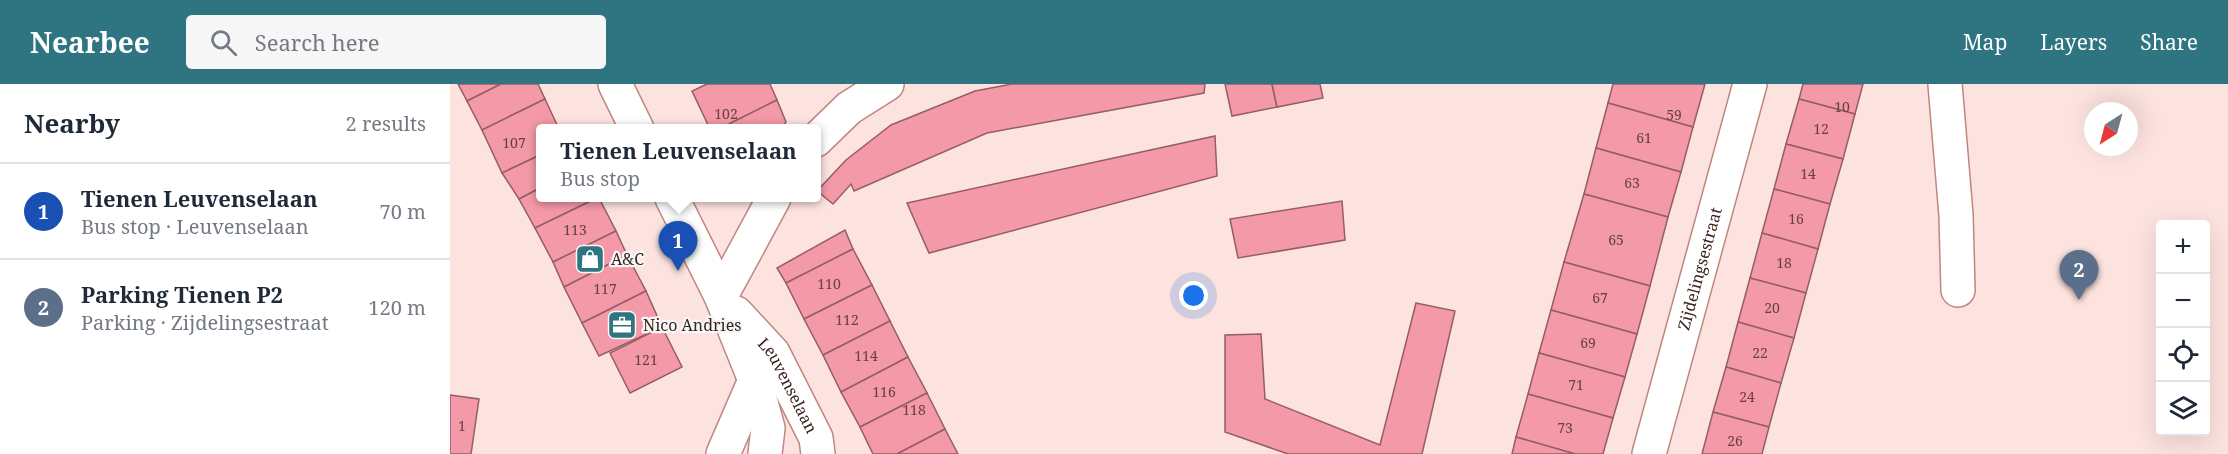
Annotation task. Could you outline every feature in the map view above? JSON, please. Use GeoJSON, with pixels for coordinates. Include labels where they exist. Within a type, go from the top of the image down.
{"type":"FeatureCollection","features":[{"type":"Feature","properties":{"kind":"street"},"geometry":{"type":"LineString","coordinates":[[615,84],[635,124]]}},
{"type":"Feature","properties":{"kind":"street"},"geometry":{"type":"LineString","coordinates":[[821,136],[849,108],[887,84]]}},
{"type":"Feature","properties":{"kind":"street","name":"Zijdelingsestraat"},"geometry":{"type":"LineString","coordinates":[[1649,454],[1750,84]]}},
{"type":"Feature","properties":{"kind":"street"},"geometry":{"type":"LineString","coordinates":[[1945,84],[1956,216],[1958,290]]}},
{"type":"Feature","properties":{"kind":"street","name":"Leuvenselaan"},"geometry":{"type":"LineString","coordinates":[[674,202],[721,296],[755,380],[768,428],[765,454]]}},
{"type":"Feature","properties":{"kind":"street"},"geometry":{"type":"LineString","coordinates":[[721,296],[772,202]]}},
{"type":"Feature","properties":{"kind":"street","name":"Leuvenselaan"},"geometry":{"type":"LineString","coordinates":[[721,296],[773,353],[816,438],[818,454]]}},
{"type":"Feature","properties":{"kind":"street","name":"Leuvenselaan"},"geometry":{"type":"LineString","coordinates":[[723,454],[755,380]]}},
{"type":"Feature","properties":{"kind":"building"},"geometry":{"type":"Polygon","coordinates":[[[458,84],[501,84],[467,101],[458,84]]]}},
{"type":"Feature","properties":{"kind":"building"},"geometry":{"type":"Polygon","coordinates":[[[501,84],[538,84],[545,99],[482,130],[467,101],[501,84]]]}},
{"type":"Feature","properties":{"kind":"building"},"geometry":{"type":"Polygon","coordinates":[[[707,84],[770,84],[777,100],[729,124],[708,124],[692,91],[707,84]]]}},
{"type":"Feature","properties":{"kind":"building"},"geometry":{"type":"Polygon","coordinates":[[[1012,84],[1205,84],[1204,93],[987,133],[854,191],[851,184],[833,204],[821,194],[821,187],[846,160],[891,125],[975,91],[1012,84]]]}},
{"type":"Feature","properties":{"kind":"building"},"geometry":{"type":"Polygon","coordinates":[[[1225,84],[1272,84],[1277,107],[1232,116],[1225,84]]]}},
{"type":"Feature","properties":{"kind":"building"},"geometry":{"type":"Polygon","coordinates":[[[1272,84],[1320,84],[1323,98],[1277,107],[1272,84]]]}},
{"type":"Feature","properties":{"kind":"building"},"geometry":{"type":"Polygon","coordinates":[[[1613,84],[1705,84],[1693,127],[1608,103],[1613,84]]]}},
{"type":"Feature","properties":{"kind":"building"},"geometry":{"type":"Polygon","coordinates":[[[1803,84],[1863,84],[1855,114],[1799,99],[1803,84]]]}},
{"type":"Feature","properties":{"kind":"building"},"geometry":{"type":"Polygon","coordinates":[[[545,99],[557,124],[536,124],[536,157],[502,173],[482,130],[545,99]]]}},
{"type":"Feature","properties":{"kind":"building"},"geometry":{"type":"Polygon","coordinates":[[[1799,99],[1855,114],[1843,159],[1786,144],[1799,99]]]}},
{"type":"Feature","properties":{"kind":"building"},"geometry":{"type":"Polygon","coordinates":[[[777,100],[786,122],[785,124],[729,124],[777,100]]]}},
{"type":"Feature","properties":{"kind":"building"},"geometry":{"type":"Polygon","coordinates":[[[1608,103],[1693,127],[1681,172],[1596,148],[1608,103]]]}},
{"type":"Feature","properties":{"kind":"building"},"geometry":{"type":"Polygon","coordinates":[[[1215,136],[1217,176],[929,253],[907,203],[1215,136]]]}},
{"type":"Feature","properties":{"kind":"building"},"geometry":{"type":"Polygon","coordinates":[[[1786,144],[1843,159],[1830,204],[1774,189],[1786,144]]]}},
{"type":"Feature","properties":{"kind":"building"},"geometry":{"type":"Polygon","coordinates":[[[1596,148],[1681,172],[1668,217],[1584,194],[1596,148]]]}},
{"type":"Feature","properties":{"kind":"building"},"geometry":{"type":"Polygon","coordinates":[[[536,157],[536,190],[519,199],[502,173],[536,157]]]}},
{"type":"Feature","properties":{"kind":"building"},"geometry":{"type":"Polygon","coordinates":[[[1774,189],[1830,204],[1818,249],[1762,233],[1774,189]]]}},
{"type":"Feature","properties":{"kind":"building"},"geometry":{"type":"Polygon","coordinates":[[[536,190],[536,202],[589,202],[535,228],[519,199],[536,190]]]}},
{"type":"Feature","properties":{"kind":"building"},"geometry":{"type":"Polygon","coordinates":[[[1584,194],[1668,217],[1650,286],[1564,262],[1584,194]]]}},
{"type":"Feature","properties":{"kind":"building"},"geometry":{"type":"Polygon","coordinates":[[[1342,201],[1345,240],[1238,258],[1230,219],[1342,201]]]}},
{"type":"Feature","properties":{"kind":"building"},"geometry":{"type":"Polygon","coordinates":[[[589,202],[601,202],[616,231],[553,262],[535,228],[589,202]]]}},
{"type":"Feature","properties":{"kind":"building"},"geometry":{"type":"Polygon","coordinates":[[[845,230],[853,249],[786,283],[777,268],[845,230]]]}},
{"type":"Feature","properties":{"kind":"building","name":"A&C"},"geometry":{"type":"Polygon","coordinates":[[[616,231],[627,255],[564,287],[553,262],[616,231]]]}},
{"type":"Feature","properties":{"kind":"building"},"geometry":{"type":"Polygon","coordinates":[[[1762,233],[1818,249],[1806,293],[1750,278],[1762,233]]]}},
{"type":"Feature","properties":{"kind":"building"},"geometry":{"type":"Polygon","coordinates":[[[853,249],[872,285],[804,319],[786,283],[853,249]]]}},
{"type":"Feature","properties":{"kind":"building"},"geometry":{"type":"Polygon","coordinates":[[[627,255],[646,291],[582,323],[564,287],[627,255]]]}},
{"type":"Feature","properties":{"kind":"building"},"geometry":{"type":"Polygon","coordinates":[[[1564,262],[1650,286],[1637,334],[1551,310],[1564,262]]]}},
{"type":"Feature","properties":{"kind":"building"},"geometry":{"type":"Polygon","coordinates":[[[1750,278],[1806,293],[1794,338],[1738,322],[1750,278]]]}},
{"type":"Feature","properties":{"kind":"building"},"geometry":{"type":"Polygon","coordinates":[[[872,285],[890,321],[823,355],[804,319],[872,285]]]}},
{"type":"Feature","properties":{"kind":"building","name":"Nico Andries"},"geometry":{"type":"Polygon","coordinates":[[[646,291],[662,327],[599,356],[582,323],[646,291]]]}},
{"type":"Feature","properties":{"kind":"building"},"geometry":{"type":"Polygon","coordinates":[[[1416,303],[1455,311],[1422,454],[1288,454],[1225,432],[1225,335],[1261,334],[1265,399],[1380,445],[1416,303]]]}},
{"type":"Feature","properties":{"kind":"building"},"geometry":{"type":"Polygon","coordinates":[[[1551,310],[1637,334],[1625,377],[1539,353],[1551,310]]]}},
{"type":"Feature","properties":{"kind":"building"},"geometry":{"type":"Polygon","coordinates":[[[890,321],[908,357],[841,392],[823,355],[890,321]]]}},
{"type":"Feature","properties":{"kind":"building"},"geometry":{"type":"Polygon","coordinates":[[[1738,322],[1794,338],[1781,383],[1726,367],[1738,322]]]}},
{"type":"Feature","properties":{"kind":"building"},"geometry":{"type":"Polygon","coordinates":[[[662,327],[682,367],[630,393],[610,353],[662,327]]]}},
{"type":"Feature","properties":{"kind":"building"},"geometry":{"type":"Polygon","coordinates":[[[1539,353],[1625,377],[1613,418],[1528,394],[1539,353]]]}},
{"type":"Feature","properties":{"kind":"building"},"geometry":{"type":"Polygon","coordinates":[[[908,357],[927,393],[860,427],[841,392],[908,357]]]}},
{"type":"Feature","properties":{"kind":"building"},"geometry":{"type":"Polygon","coordinates":[[[1726,367],[1781,383],[1769,427],[1713,412],[1726,367]]]}},
{"type":"Feature","properties":{"kind":"building"},"geometry":{"type":"Polygon","coordinates":[[[927,393],[945,429],[897,454],[873,454],[860,427],[927,393]]]}},
{"type":"Feature","properties":{"kind":"building"},"geometry":{"type":"Polygon","coordinates":[[[1528,394],[1613,418],[1603,454],[1575,454],[1516,437],[1528,394]]]}},
{"type":"Feature","properties":{"kind":"building"},"geometry":{"type":"Polygon","coordinates":[[[450,395],[479,399],[471,454],[450,454],[450,395]]]}},
{"type":"Feature","properties":{"kind":"building"},"geometry":{"type":"Polygon","coordinates":[[[1713,412],[1769,427],[1762,454],[1702,454],[1713,412]]]}},
{"type":"Feature","properties":{"kind":"building"},"geometry":{"type":"Polygon","coordinates":[[[945,429],[958,454],[897,454],[945,429]]]}},
{"type":"Feature","properties":{"kind":"building"},"geometry":{"type":"Polygon","coordinates":[[[1516,437],[1575,454],[1512,454],[1516,437]]]}},
{"type":"Feature","properties":{"kind":"place","name":"A&C"},"geometry":{"type":"Point","coordinates":[590,259]}},
{"type":"Feature","properties":{"kind":"place","name":"Tienen Leuvenselaan"},"geometry":{"type":"Point","coordinates":[678,271]}},
{"type":"Feature","properties":{"kind":"place","name":"Parking Tienen P2"},"geometry":{"type":"Point","coordinates":[2079,300]}},
{"type":"Feature","properties":{"kind":"place","name":"Nico Andries"},"geometry":{"type":"Point","coordinates":[622,325]}}]}
